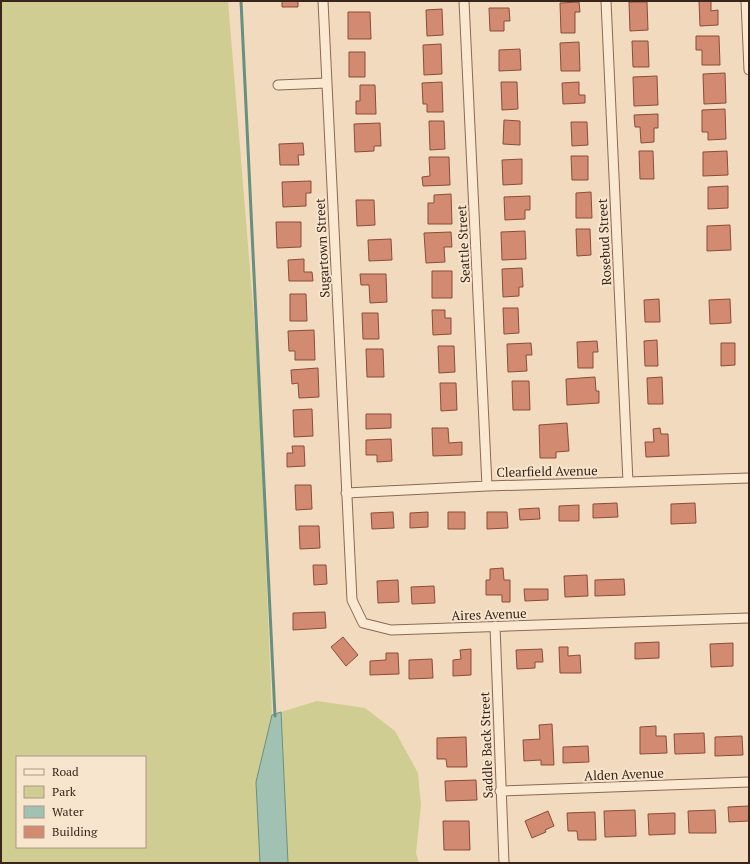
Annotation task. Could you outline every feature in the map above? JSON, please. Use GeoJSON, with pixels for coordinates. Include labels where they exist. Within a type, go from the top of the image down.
{"type":"FeatureCollection","features":[{"type":"Feature","properties":{"kind":"street","name":"Sugartown Street"},"geometry":{"type":"LineString","coordinates":[[324,1],[346,493]]}},
{"type":"Feature","properties":{"kind":"street","name":"Seattle Street"},"geometry":{"type":"LineString","coordinates":[[464,1],[487,486]]}},
{"type":"Feature","properties":{"kind":"street","name":"Rosebud Street"},"geometry":{"type":"LineString","coordinates":[[606,1],[628,482]]}},
{"type":"Feature","properties":{"kind":"street"},"geometry":{"type":"LineString","coordinates":[[746,1],[749,70]]}},
{"type":"Feature","properties":{"kind":"street"},"geometry":{"type":"LineString","coordinates":[[278,85],[327,83]]}},
{"type":"Feature","properties":{"kind":"street","name":"Clearfield Avenue"},"geometry":{"type":"LineString","coordinates":[[346,493],[487,486],[749,478]]}},
{"type":"Feature","properties":{"kind":"street","name":"Aires Avenue"},"geometry":{"type":"LineString","coordinates":[[346,493],[352,600],[363,622],[391,630],[749,618]]}},
{"type":"Feature","properties":{"kind":"street","name":"Saddle Back Street"},"geometry":{"type":"LineString","coordinates":[[495,626],[500,790],[504,863]]}},
{"type":"Feature","properties":{"kind":"street","name":"Alden Avenue"},"geometry":{"type":"LineString","coordinates":[[500,790],[749,782]]}},
{"type":"Feature","properties":{"kind":"green space"},"geometry":{"type":"Polygon","coordinates":[[[1,1],[228,1],[258,367],[272,715],[256,782],[260,863],[1,863],[1,1]]]}},
{"type":"Feature","properties":{"kind":"green space"},"geometry":{"type":"Polygon","coordinates":[[[317,701],[365,708],[395,731],[418,773],[421,805],[416,853],[419,863],[288,863],[281,712],[317,701]]]}},
{"type":"Feature","properties":{"kind":"water"},"geometry":{"type":"Polygon","coordinates":[[[281,712],[288,863],[260,863],[256,782],[272,715],[281,712]]]}},
{"type":"Feature","properties":{"kind":"building"},"geometry":{"type":"Polygon","coordinates":[[[282,1],[298,1],[298,7],[282,7],[282,1]]]}},
{"type":"Feature","properties":{"kind":"building"},"geometry":{"type":"Polygon","coordinates":[[[699,1],[711,1],[711,11],[718,10],[718,25],[700,26],[699,1]]]}},
{"type":"Feature","properties":{"kind":"building"},"geometry":{"type":"Polygon","coordinates":[[[579,2],[580,12],[575,12],[575,33],[561,33],[560,3],[579,2]]]}},
{"type":"Feature","properties":{"kind":"building"},"geometry":{"type":"Polygon","coordinates":[[[629,2],[647,2],[648,30],[630,31],[629,2]]]}},
{"type":"Feature","properties":{"kind":"building"},"geometry":{"type":"Polygon","coordinates":[[[489,8],[509,8],[510,21],[504,21],[504,31],[490,31],[489,8]]]}},
{"type":"Feature","properties":{"kind":"building"},"geometry":{"type":"Polygon","coordinates":[[[442,9],[443,35],[427,36],[426,10],[442,9]]]}},
{"type":"Feature","properties":{"kind":"building"},"geometry":{"type":"Polygon","coordinates":[[[348,12],[370,12],[371,39],[348,39],[348,12]]]}},
{"type":"Feature","properties":{"kind":"building"},"geometry":{"type":"Polygon","coordinates":[[[696,36],[719,36],[720,65],[702,65],[702,50],[696,50],[696,36]]]}},
{"type":"Feature","properties":{"kind":"building"},"geometry":{"type":"Polygon","coordinates":[[[632,41],[648,41],[649,67],[633,67],[632,41]]]}},
{"type":"Feature","properties":{"kind":"building"},"geometry":{"type":"Polygon","coordinates":[[[579,42],[580,71],[561,71],[560,43],[579,42]]]}},
{"type":"Feature","properties":{"kind":"building"},"geometry":{"type":"Polygon","coordinates":[[[441,44],[442,74],[424,75],[423,45],[441,44]]]}},
{"type":"Feature","properties":{"kind":"building"},"geometry":{"type":"Polygon","coordinates":[[[520,49],[521,70],[499,71],[499,50],[520,49]]]}},
{"type":"Feature","properties":{"kind":"building"},"geometry":{"type":"Polygon","coordinates":[[[349,52],[365,52],[365,77],[349,77],[349,52]]]}},
{"type":"Feature","properties":{"kind":"building"},"geometry":{"type":"Polygon","coordinates":[[[725,73],[726,103],[704,104],[703,74],[725,73]]]}},
{"type":"Feature","properties":{"kind":"building"},"geometry":{"type":"Polygon","coordinates":[[[657,76],[658,105],[634,106],[633,77],[657,76]]]}},
{"type":"Feature","properties":{"kind":"building"},"geometry":{"type":"Polygon","coordinates":[[[442,82],[443,112],[427,112],[427,104],[423,104],[422,83],[442,82]]]}},
{"type":"Feature","properties":{"kind":"building"},"geometry":{"type":"Polygon","coordinates":[[[501,82],[517,82],[518,109],[502,110],[501,82]]]}},
{"type":"Feature","properties":{"kind":"building"},"geometry":{"type":"Polygon","coordinates":[[[579,82],[579,95],[585,95],[585,103],[563,104],[562,83],[579,82]]]}},
{"type":"Feature","properties":{"kind":"building"},"geometry":{"type":"Polygon","coordinates":[[[360,85],[375,85],[376,114],[356,114],[356,101],[360,101],[360,85]]]}},
{"type":"Feature","properties":{"kind":"building"},"geometry":{"type":"Polygon","coordinates":[[[725,109],[726,139],[708,140],[708,132],[702,132],[702,110],[725,109]]]}},
{"type":"Feature","properties":{"kind":"building"},"geometry":{"type":"Polygon","coordinates":[[[658,114],[658,128],[654,128],[654,142],[641,143],[640,127],[635,127],[634,115],[658,114]]]}},
{"type":"Feature","properties":{"kind":"building"},"geometry":{"type":"Polygon","coordinates":[[[504,120],[520,121],[520,145],[503,144],[504,120]]]}},
{"type":"Feature","properties":{"kind":"building"},"geometry":{"type":"Polygon","coordinates":[[[429,121],[444,121],[445,149],[430,150],[429,121]]]}},
{"type":"Feature","properties":{"kind":"building"},"geometry":{"type":"Polygon","coordinates":[[[571,122],[587,122],[588,145],[572,146],[571,122]]]}},
{"type":"Feature","properties":{"kind":"building"},"geometry":{"type":"Polygon","coordinates":[[[380,123],[381,146],[374,146],[374,151],[355,152],[354,124],[380,123]]]}},
{"type":"Feature","properties":{"kind":"building"},"geometry":{"type":"Polygon","coordinates":[[[303,143],[304,155],[298,155],[299,165],[280,165],[279,144],[303,143]]]}},
{"type":"Feature","properties":{"kind":"building"},"geometry":{"type":"Polygon","coordinates":[[[639,151],[653,151],[654,179],[640,179],[639,151]]]}},
{"type":"Feature","properties":{"kind":"building"},"geometry":{"type":"Polygon","coordinates":[[[727,151],[728,175],[703,176],[703,152],[727,151]]]}},
{"type":"Feature","properties":{"kind":"building"},"geometry":{"type":"Polygon","coordinates":[[[571,156],[588,156],[588,180],[572,180],[571,156]]]}},
{"type":"Feature","properties":{"kind":"building"},"geometry":{"type":"Polygon","coordinates":[[[429,157],[449,157],[450,185],[423,186],[422,177],[430,176],[429,157]]]}},
{"type":"Feature","properties":{"kind":"building"},"geometry":{"type":"Polygon","coordinates":[[[522,159],[522,184],[503,185],[502,160],[522,159]]]}},
{"type":"Feature","properties":{"kind":"building"},"geometry":{"type":"Polygon","coordinates":[[[311,181],[311,193],[306,193],[306,206],[283,207],[282,182],[311,181]]]}},
{"type":"Feature","properties":{"kind":"building"},"geometry":{"type":"Polygon","coordinates":[[[728,186],[728,208],[708,209],[708,187],[728,186]]]}},
{"type":"Feature","properties":{"kind":"building"},"geometry":{"type":"Polygon","coordinates":[[[591,192],[592,218],[576,218],[576,193],[591,192]]]}},
{"type":"Feature","properties":{"kind":"building"},"geometry":{"type":"Polygon","coordinates":[[[451,194],[452,224],[428,224],[428,203],[434,203],[434,195],[451,194]]]}},
{"type":"Feature","properties":{"kind":"building"},"geometry":{"type":"Polygon","coordinates":[[[530,196],[530,210],[525,210],[525,219],[505,220],[504,197],[530,196]]]}},
{"type":"Feature","properties":{"kind":"building"},"geometry":{"type":"Polygon","coordinates":[[[356,200],[374,200],[375,225],[357,226],[356,200]]]}},
{"type":"Feature","properties":{"kind":"building"},"geometry":{"type":"Polygon","coordinates":[[[276,222],[301,222],[301,247],[277,248],[276,222]]]}},
{"type":"Feature","properties":{"kind":"building"},"geometry":{"type":"Polygon","coordinates":[[[730,225],[731,250],[707,251],[707,226],[730,225]]]}},
{"type":"Feature","properties":{"kind":"building"},"geometry":{"type":"Polygon","coordinates":[[[576,229],[590,229],[591,255],[577,256],[576,229]]]}},
{"type":"Feature","properties":{"kind":"building"},"geometry":{"type":"Polygon","coordinates":[[[525,231],[526,259],[502,260],[501,232],[525,231]]]}},
{"type":"Feature","properties":{"kind":"building"},"geometry":{"type":"Polygon","coordinates":[[[451,232],[452,247],[444,247],[445,262],[426,263],[424,233],[451,232]]]}},
{"type":"Feature","properties":{"kind":"building"},"geometry":{"type":"Polygon","coordinates":[[[391,239],[392,260],[369,261],[368,240],[391,239]]]}},
{"type":"Feature","properties":{"kind":"building"},"geometry":{"type":"Polygon","coordinates":[[[304,259],[304,272],[312,272],[313,281],[289,281],[288,260],[304,259]]]}},
{"type":"Feature","properties":{"kind":"building"},"geometry":{"type":"Polygon","coordinates":[[[522,268],[523,287],[519,287],[519,296],[503,297],[502,269],[522,268]]]}},
{"type":"Feature","properties":{"kind":"building"},"geometry":{"type":"Polygon","coordinates":[[[432,271],[452,271],[452,298],[432,298],[432,271]]]}},
{"type":"Feature","properties":{"kind":"building"},"geometry":{"type":"Polygon","coordinates":[[[360,274],[386,274],[387,302],[370,303],[369,285],[361,285],[360,274]]]}},
{"type":"Feature","properties":{"kind":"building"},"geometry":{"type":"Polygon","coordinates":[[[290,294],[306,294],[307,321],[290,321],[290,294]]]}},
{"type":"Feature","properties":{"kind":"building"},"geometry":{"type":"Polygon","coordinates":[[[659,299],[660,322],[645,322],[644,300],[659,299]]]}},
{"type":"Feature","properties":{"kind":"building"},"geometry":{"type":"Polygon","coordinates":[[[730,299],[731,323],[710,324],[709,300],[730,299]]]}},
{"type":"Feature","properties":{"kind":"building"},"geometry":{"type":"Polygon","coordinates":[[[503,308],[518,308],[519,333],[504,334],[503,308]]]}},
{"type":"Feature","properties":{"kind":"building"},"geometry":{"type":"Polygon","coordinates":[[[432,310],[445,310],[445,318],[451,318],[451,334],[433,335],[432,310]]]}},
{"type":"Feature","properties":{"kind":"building"},"geometry":{"type":"Polygon","coordinates":[[[362,313],[378,313],[379,339],[363,339],[362,313]]]}},
{"type":"Feature","properties":{"kind":"building"},"geometry":{"type":"Polygon","coordinates":[[[314,330],[315,360],[295,360],[295,351],[289,351],[288,331],[314,330]]]}},
{"type":"Feature","properties":{"kind":"building"},"geometry":{"type":"Polygon","coordinates":[[[657,340],[658,366],[645,366],[644,341],[657,340]]]}},
{"type":"Feature","properties":{"kind":"building"},"geometry":{"type":"Polygon","coordinates":[[[597,341],[598,352],[593,352],[593,368],[578,368],[577,342],[597,341]]]}},
{"type":"Feature","properties":{"kind":"building"},"geometry":{"type":"Polygon","coordinates":[[[531,343],[532,355],[526,355],[527,371],[508,372],[507,344],[531,343]]]}},
{"type":"Feature","properties":{"kind":"building"},"geometry":{"type":"Polygon","coordinates":[[[721,343],[735,343],[735,365],[721,366],[721,343]]]}},
{"type":"Feature","properties":{"kind":"building"},"geometry":{"type":"Polygon","coordinates":[[[438,346],[454,346],[455,372],[439,373],[438,346]]]}},
{"type":"Feature","properties":{"kind":"building"},"geometry":{"type":"Polygon","coordinates":[[[366,349],[383,349],[384,377],[367,377],[366,349]]]}},
{"type":"Feature","properties":{"kind":"building"},"geometry":{"type":"Polygon","coordinates":[[[318,368],[319,397],[299,398],[298,383],[292,384],[291,370],[318,368]]]}},
{"type":"Feature","properties":{"kind":"building"},"geometry":{"type":"Polygon","coordinates":[[[595,377],[596,391],[599,391],[599,403],[567,405],[566,379],[595,377]]]}},
{"type":"Feature","properties":{"kind":"building"},"geometry":{"type":"Polygon","coordinates":[[[662,377],[663,404],[648,404],[647,378],[662,377]]]}},
{"type":"Feature","properties":{"kind":"building"},"geometry":{"type":"Polygon","coordinates":[[[512,381],[529,381],[530,410],[513,410],[512,381]]]}},
{"type":"Feature","properties":{"kind":"building"},"geometry":{"type":"Polygon","coordinates":[[[440,383],[456,383],[457,410],[441,411],[440,383]]]}},
{"type":"Feature","properties":{"kind":"building"},"geometry":{"type":"Polygon","coordinates":[[[312,409],[313,436],[294,437],[293,410],[312,409]]]}},
{"type":"Feature","properties":{"kind":"building"},"geometry":{"type":"Polygon","coordinates":[[[366,414],[391,414],[391,428],[366,429],[366,414]]]}},
{"type":"Feature","properties":{"kind":"building"},"geometry":{"type":"Polygon","coordinates":[[[567,423],[569,451],[556,452],[556,458],[540,458],[539,425],[567,423]]]}},
{"type":"Feature","properties":{"kind":"building"},"geometry":{"type":"Polygon","coordinates":[[[432,428],[448,428],[449,443],[462,442],[462,455],[433,456],[432,428]]]}},
{"type":"Feature","properties":{"kind":"building"},"geometry":{"type":"Polygon","coordinates":[[[660,428],[661,434],[668,434],[669,456],[646,457],[645,442],[654,442],[653,429],[660,428]]]}},
{"type":"Feature","properties":{"kind":"building"},"geometry":{"type":"Polygon","coordinates":[[[391,439],[392,461],[377,462],[377,455],[366,455],[366,440],[391,439]]]}},
{"type":"Feature","properties":{"kind":"building"},"geometry":{"type":"Polygon","coordinates":[[[292,446],[304,446],[305,466],[287,467],[287,453],[293,453],[292,446]]]}},
{"type":"Feature","properties":{"kind":"building"},"geometry":{"type":"Polygon","coordinates":[[[295,485],[311,485],[312,509],[296,510],[295,485]]]}},
{"type":"Feature","properties":{"kind":"building"},"geometry":{"type":"Polygon","coordinates":[[[617,503],[618,517],[593,518],[593,504],[617,503]]]}},
{"type":"Feature","properties":{"kind":"building"},"geometry":{"type":"Polygon","coordinates":[[[695,503],[696,523],[671,524],[671,504],[695,503]]]}},
{"type":"Feature","properties":{"kind":"building"},"geometry":{"type":"Polygon","coordinates":[[[579,505],[579,521],[559,521],[559,506],[579,505]]]}},
{"type":"Feature","properties":{"kind":"building"},"geometry":{"type":"Polygon","coordinates":[[[539,508],[540,519],[520,520],[519,509],[539,508]]]}},
{"type":"Feature","properties":{"kind":"building"},"geometry":{"type":"Polygon","coordinates":[[[393,512],[394,528],[372,529],[371,513],[393,512]]]}},
{"type":"Feature","properties":{"kind":"building"},"geometry":{"type":"Polygon","coordinates":[[[428,512],[428,527],[410,528],[410,513],[428,512]]]}},
{"type":"Feature","properties":{"kind":"building"},"geometry":{"type":"Polygon","coordinates":[[[448,512],[465,512],[465,529],[448,529],[448,512]]]}},
{"type":"Feature","properties":{"kind":"building"},"geometry":{"type":"Polygon","coordinates":[[[487,512],[507,512],[508,528],[487,529],[487,512]]]}},
{"type":"Feature","properties":{"kind":"building"},"geometry":{"type":"Polygon","coordinates":[[[299,526],[319,526],[320,548],[300,549],[299,526]]]}},
{"type":"Feature","properties":{"kind":"building"},"geometry":{"type":"Polygon","coordinates":[[[313,565],[326,565],[327,584],[314,585],[313,565]]]}},
{"type":"Feature","properties":{"kind":"building"},"geometry":{"type":"Polygon","coordinates":[[[503,568],[504,580],[510,580],[510,602],[502,602],[502,595],[486,595],[486,580],[490,580],[490,569],[503,568]]]}},
{"type":"Feature","properties":{"kind":"building"},"geometry":{"type":"Polygon","coordinates":[[[587,575],[588,596],[565,597],[564,576],[587,575]]]}},
{"type":"Feature","properties":{"kind":"building"},"geometry":{"type":"Polygon","coordinates":[[[624,579],[625,595],[595,596],[595,580],[624,579]]]}},
{"type":"Feature","properties":{"kind":"building"},"geometry":{"type":"Polygon","coordinates":[[[398,580],[399,602],[378,603],[377,581],[398,580]]]}},
{"type":"Feature","properties":{"kind":"building"},"geometry":{"type":"Polygon","coordinates":[[[434,586],[435,603],[412,604],[411,587],[434,586]]]}},
{"type":"Feature","properties":{"kind":"building"},"geometry":{"type":"Polygon","coordinates":[[[524,589],[548,589],[548,600],[525,601],[524,589]]]}},
{"type":"Feature","properties":{"kind":"building"},"geometry":{"type":"Polygon","coordinates":[[[325,612],[326,628],[293,630],[293,613],[325,612]]]}},
{"type":"Feature","properties":{"kind":"building"},"geometry":{"type":"Polygon","coordinates":[[[343,637],[358,655],[346,666],[331,647],[343,637]]]}},
{"type":"Feature","properties":{"kind":"building"},"geometry":{"type":"Polygon","coordinates":[[[659,642],[659,658],[635,659],[635,643],[659,642]]]}},
{"type":"Feature","properties":{"kind":"building"},"geometry":{"type":"Polygon","coordinates":[[[733,643],[733,666],[711,667],[710,644],[733,643]]]}},
{"type":"Feature","properties":{"kind":"building"},"geometry":{"type":"Polygon","coordinates":[[[559,647],[568,647],[568,656],[580,655],[581,673],[560,673],[559,647]]]}},
{"type":"Feature","properties":{"kind":"building"},"geometry":{"type":"Polygon","coordinates":[[[471,649],[471,675],[453,676],[453,660],[461,659],[460,650],[471,649]]]}},
{"type":"Feature","properties":{"kind":"building"},"geometry":{"type":"Polygon","coordinates":[[[542,649],[543,662],[535,662],[535,668],[517,669],[516,650],[542,649]]]}},
{"type":"Feature","properties":{"kind":"building"},"geometry":{"type":"Polygon","coordinates":[[[386,653],[398,653],[399,674],[370,675],[370,661],[386,660],[386,653]]]}},
{"type":"Feature","properties":{"kind":"building"},"geometry":{"type":"Polygon","coordinates":[[[432,659],[433,678],[409,679],[409,660],[432,659]]]}},
{"type":"Feature","properties":{"kind":"building"},"geometry":{"type":"Polygon","coordinates":[[[552,724],[554,765],[541,765],[541,760],[524,761],[523,740],[540,739],[539,725],[552,724]]]}},
{"type":"Feature","properties":{"kind":"building"},"geometry":{"type":"Polygon","coordinates":[[[656,726],[656,736],[666,736],[667,753],[640,754],[640,727],[656,726]]]}},
{"type":"Feature","properties":{"kind":"building"},"geometry":{"type":"Polygon","coordinates":[[[704,733],[705,753],[675,754],[674,734],[704,733]]]}},
{"type":"Feature","properties":{"kind":"building"},"geometry":{"type":"Polygon","coordinates":[[[742,736],[743,755],[715,756],[715,737],[742,736]]]}},
{"type":"Feature","properties":{"kind":"building"},"geometry":{"type":"Polygon","coordinates":[[[466,737],[467,767],[447,767],[446,759],[437,759],[437,738],[466,737]]]}},
{"type":"Feature","properties":{"kind":"building"},"geometry":{"type":"Polygon","coordinates":[[[588,746],[589,762],[563,763],[563,747],[588,746]]]}},
{"type":"Feature","properties":{"kind":"building"},"geometry":{"type":"Polygon","coordinates":[[[476,780],[477,800],[446,801],[445,781],[476,780]]]}},
{"type":"Feature","properties":{"kind":"building"},"geometry":{"type":"Polygon","coordinates":[[[749,806],[749,821],[729,822],[728,807],[749,806]]]}},
{"type":"Feature","properties":{"kind":"building"},"geometry":{"type":"Polygon","coordinates":[[[635,810],[636,836],[605,837],[604,811],[635,810]]]}},
{"type":"Feature","properties":{"kind":"building"},"geometry":{"type":"Polygon","coordinates":[[[715,810],[716,833],[689,833],[688,811],[715,810]]]}},
{"type":"Feature","properties":{"kind":"building"},"geometry":{"type":"Polygon","coordinates":[[[548,811],[554,826],[545,830],[546,832],[532,838],[525,821],[548,811]]]}},
{"type":"Feature","properties":{"kind":"building"},"geometry":{"type":"Polygon","coordinates":[[[595,812],[596,840],[578,840],[577,831],[568,831],[567,813],[595,812]]]}},
{"type":"Feature","properties":{"kind":"building"},"geometry":{"type":"Polygon","coordinates":[[[675,813],[675,834],[649,835],[648,814],[675,813]]]}},
{"type":"Feature","properties":{"kind":"building"},"geometry":{"type":"Polygon","coordinates":[[[443,821],[469,821],[470,850],[444,850],[443,821]]]}},
{"type":"Feature","properties":{"kind":"waterway"},"geometry":{"type":"LineString","coordinates":[[241,1],[275,716]]}}]}
